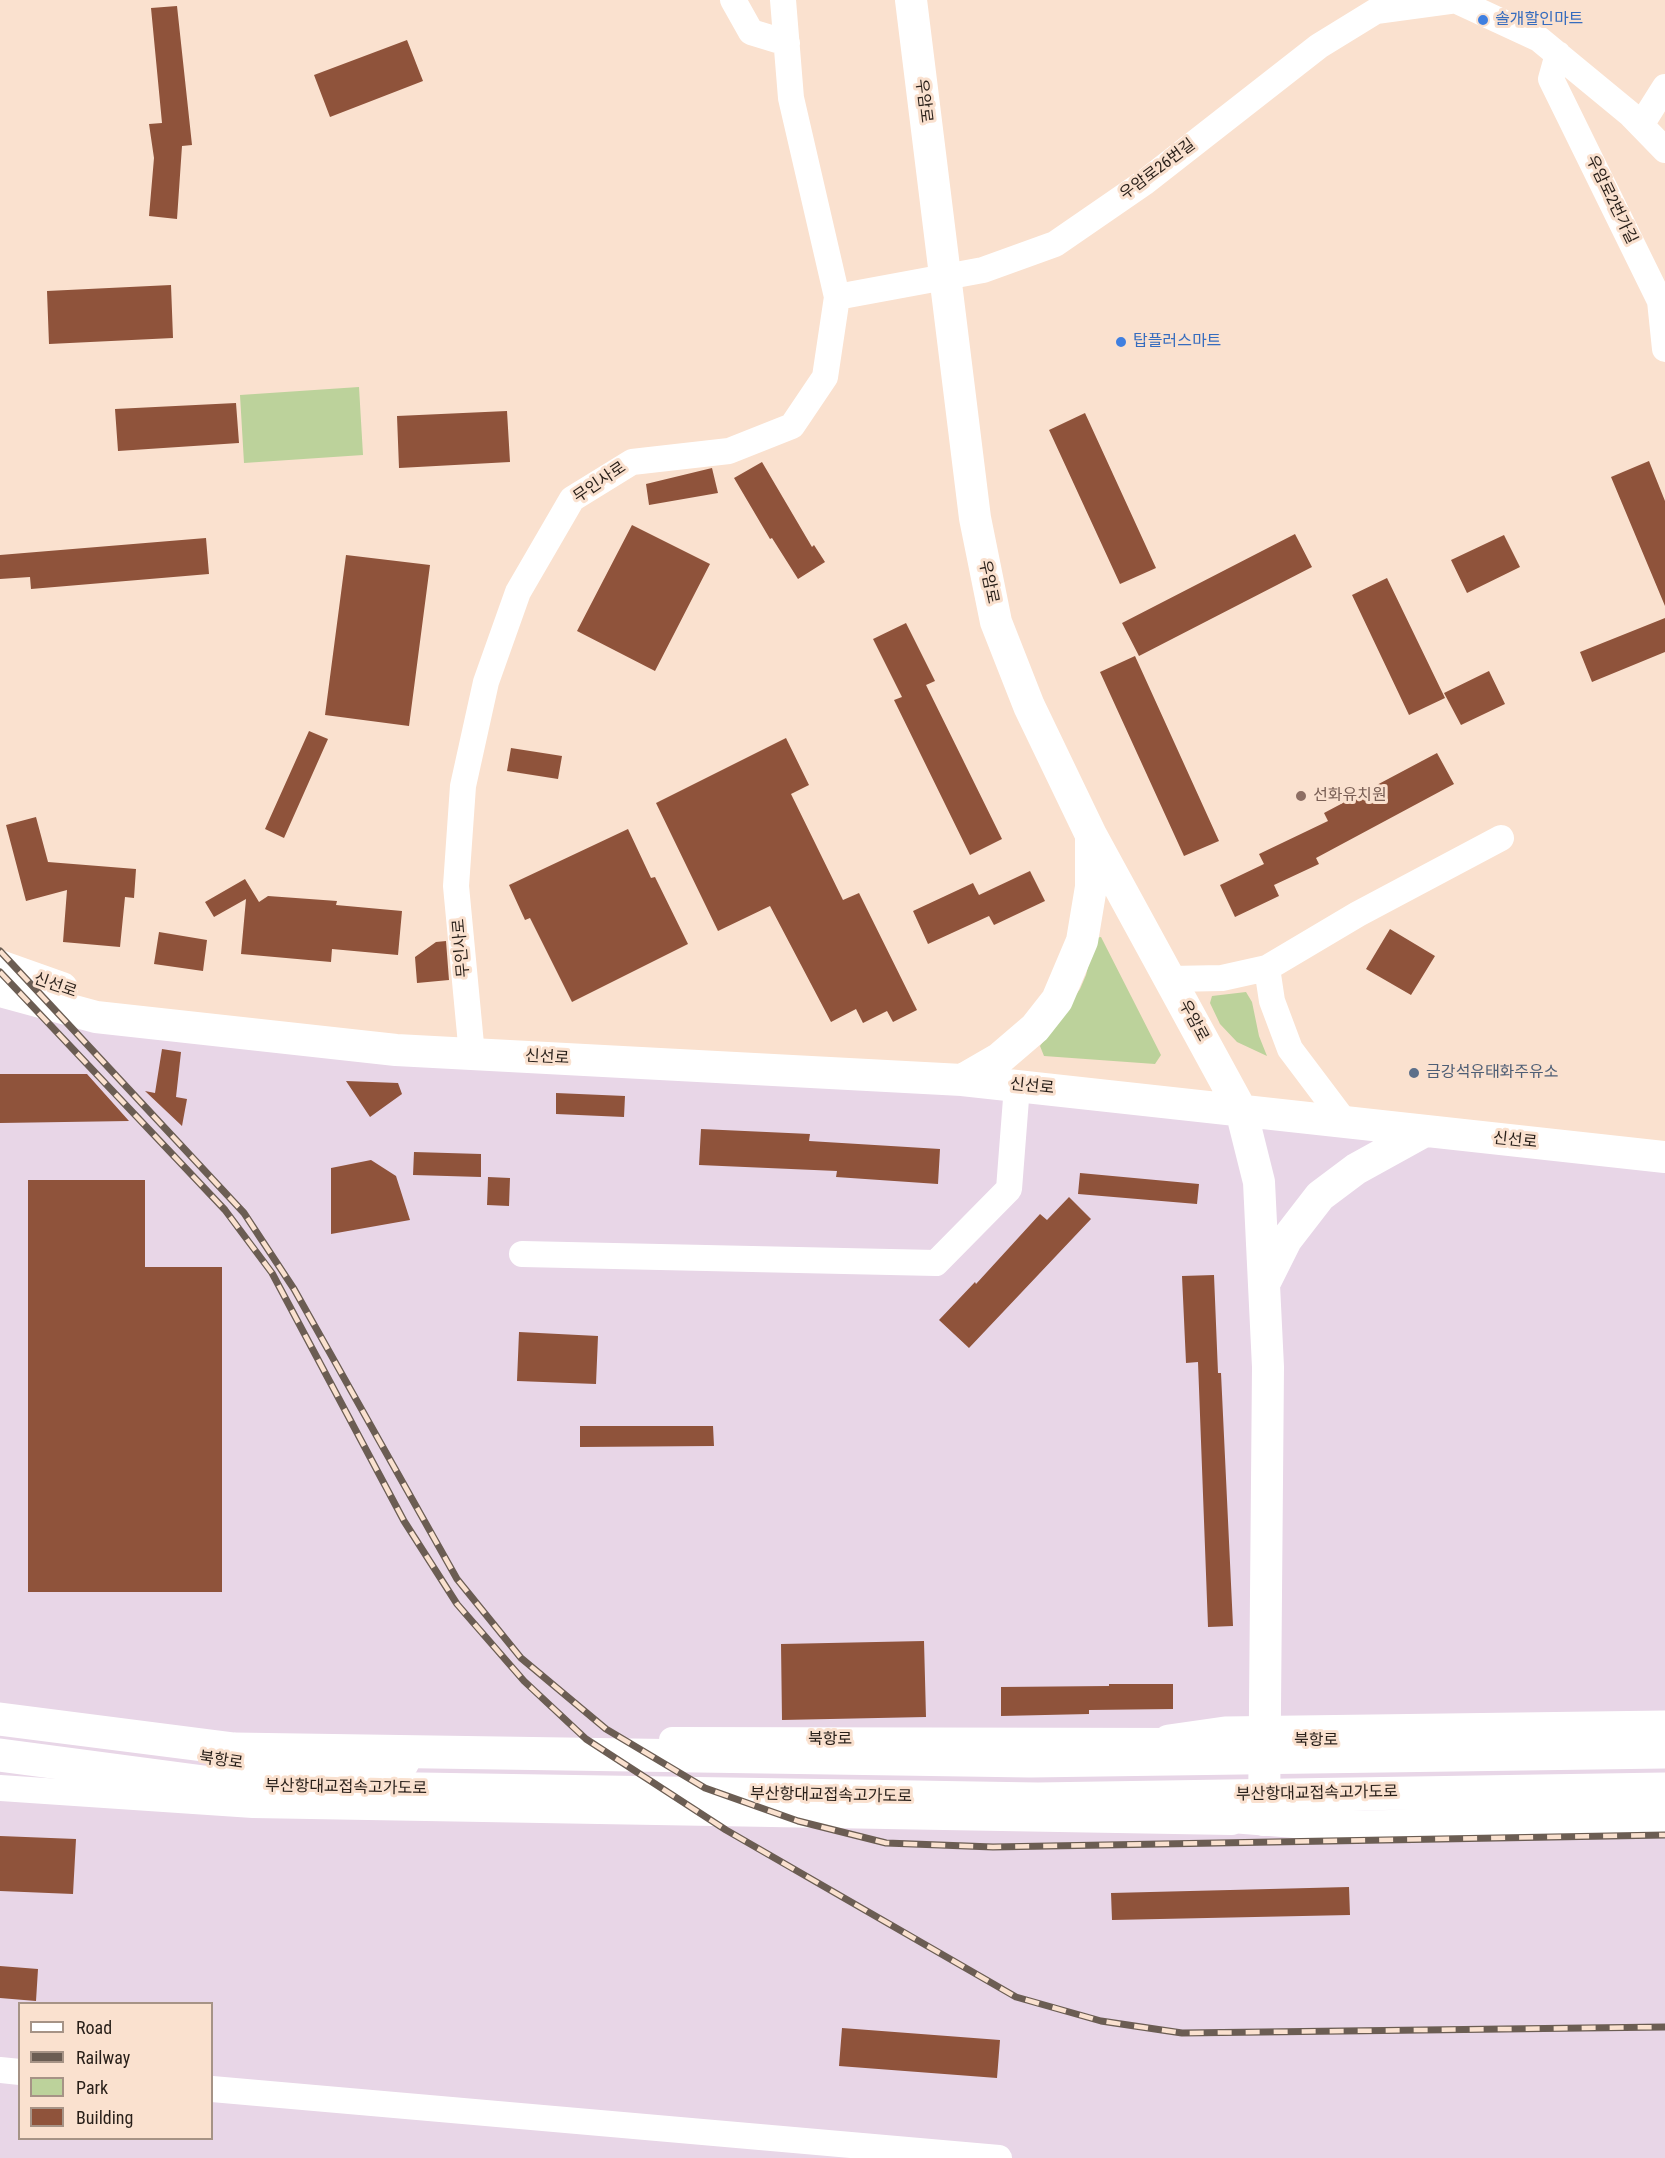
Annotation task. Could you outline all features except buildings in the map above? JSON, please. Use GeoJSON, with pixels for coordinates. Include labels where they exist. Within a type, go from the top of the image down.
{"type":"FeatureCollection","features":[{"type":"Feature","properties":{"kind":"highway"},"geometry":{"type":"LineString","coordinates":[[0,1719],[234,1749],[1030,1761],[1665,1752]]}},
{"type":"Feature","properties":{"kind":"highway"},"geometry":{"type":"LineString","coordinates":[[1030,1761],[1226,1733],[1665,1727]]}},
{"type":"Feature","properties":{"kind":"highway","name":"부산항대교접속고가도로"},"geometry":{"type":"LineString","coordinates":[[0,1755],[234,1786],[1038,1799],[1665,1788]]}},
{"type":"Feature","properties":{"kind":"highway"},"geometry":{"type":"LineString","coordinates":[[1038,1799],[1365,1827],[1665,1821]]}},
{"type":"Feature","properties":{"kind":"main road","name":"우암로"},"geometry":{"type":"LineString","coordinates":[[911,0],[975,518],[996,622],[1029,706],[1091,835],[1241,1110],[1259,1182],[1266,1281],[1268,1366],[1264,1821]]}},
{"type":"Feature","properties":{"kind":"main road"},"geometry":{"type":"LineString","coordinates":[[962,1080],[1000,1058],[1035,1028],[1057,1000],[1082,941],[1091,887],[1091,835]]}},
{"type":"Feature","properties":{"kind":"main road","name":"신선로"},"geometry":{"type":"LineString","coordinates":[[0,966],[90,998],[396,1050]]}},
{"type":"Feature","properties":{"kind":"main road","name":"신선로"},"geometry":{"type":"LineString","coordinates":[[4,999],[96,1017],[396,1050],[962,1080],[1665,1157]]}},
{"type":"Feature","properties":{"kind":"main road"},"geometry":{"type":"LineString","coordinates":[[1266,1281],[1286,1240],[1320,1196],[1356,1169],[1424,1132]]}},
{"type":"Feature","properties":{"kind":"street"},"geometry":{"type":"LineString","coordinates":[[733,0],[751,32],[787,43]]}},
{"type":"Feature","properties":{"kind":"street","name":"무인사로"},"geometry":{"type":"LineString","coordinates":[[472,1055],[456,886],[463,786],[486,682],[518,592],[572,499],[632,462],[729,451],[792,426],[825,377],[837,297],[791,98],[783,0]]}},
{"type":"Feature","properties":{"kind":"street"},"geometry":{"type":"LineString","coordinates":[[1457,0],[1539,39],[1641,125],[1665,150]]}},
{"type":"Feature","properties":{"kind":"street","name":"우암로26번길"},"geometry":{"type":"LineString","coordinates":[[837,297],[982,270],[1055,244],[1145,182],[1319,46],[1376,11],[1457,0]]}},
{"type":"Feature","properties":{"kind":"street","name":"우암로2번가길"},"geometry":{"type":"LineString","coordinates":[[1558,54],[1551,79],[1660,301],[1665,349]]}},
{"type":"Feature","properties":{"kind":"street"},"geometry":{"type":"LineString","coordinates":[[1641,125],[1665,87]]}},
{"type":"Feature","properties":{"kind":"street"},"geometry":{"type":"LineString","coordinates":[[1171,979],[1222,978],[1267,968],[1358,914],[1501,838]]}},
{"type":"Feature","properties":{"kind":"street"},"geometry":{"type":"LineString","coordinates":[[1267,968],[1272,1001],[1290,1049],[1345,1122]]}},
{"type":"Feature","properties":{"kind":"street"},"geometry":{"type":"LineString","coordinates":[[522,1254],[936,1263],[1009,1189],[1017,1086]]}},
{"type":"Feature","properties":{"kind":"street","name":"북항로"},"geometry":{"type":"LineString","coordinates":[[0,1729],[309,1774],[663,1739],[1265,1742],[1665,1740]]}},
{"type":"Feature","properties":{"kind":"street"},"geometry":{"type":"LineString","coordinates":[[0,1788],[265,1806],[1212,1822],[1665,1810]]}},
{"type":"Feature","properties":{"kind":"street"},"geometry":{"type":"LineString","coordinates":[[0,2070],[18,2072]]}},
{"type":"Feature","properties":{"kind":"street"},"geometry":{"type":"LineString","coordinates":[[213,2089],[926,2155],[999,2158]]}},
{"type":"Feature","properties":{"kind":"shaded area"},"geometry":{"type":"Polygon","coordinates":[[[0,991],[96,1017],[962,1080],[1665,1157],[1665,2158],[0,2158],[0,991]]]}},
{"type":"Feature","properties":{"kind":"green space"},"geometry":{"type":"Polygon","coordinates":[[[359,387],[363,455],[244,463],[240,395],[359,387]]]}},
{"type":"Feature","properties":{"kind":"green space"},"geometry":{"type":"Polygon","coordinates":[[[1101,937],[1161,1055],[1155,1064],[1044,1056],[1040,1046],[1080,989],[1086,975],[1095,938],[1101,937]]]}},
{"type":"Feature","properties":{"kind":"green space"},"geometry":{"type":"Polygon","coordinates":[[[1246,992],[1252,1002],[1259,1036],[1267,1056],[1237,1042],[1220,1024],[1210,1003],[1212,996],[1246,992]]]}},
{"type":"Feature","properties":{"kind":"railway"},"geometry":{"type":"LineString","coordinates":[[0,951],[244,1213],[294,1289],[457,1579],[521,1658],[606,1729],[705,1788],[798,1821],[886,1843],[993,1847],[1665,1835]]}},
{"type":"Feature","properties":{"kind":"railway"},"geometry":{"type":"LineString","coordinates":[[0,972],[225,1210],[272,1273],[404,1521],[457,1604],[524,1681],[586,1739],[726,1830],[1016,1997],[1101,2021],[1182,2033],[1665,2027]]}},
{"type":"Feature","properties":{"kind":"place","name":"솔개할인마트"},"geometry":{"type":"Point","coordinates":[1483,20]}},
{"type":"Feature","properties":{"kind":"place","name":"탑플러스마트"},"geometry":{"type":"Point","coordinates":[1121,342]}},
{"type":"Feature","properties":{"kind":"place","name":"선화유치원"},"geometry":{"type":"Point","coordinates":[1301,796]}},
{"type":"Feature","properties":{"kind":"place","name":"금강석유태화주유소"},"geometry":{"type":"Point","coordinates":[1414,1073]}}]}
